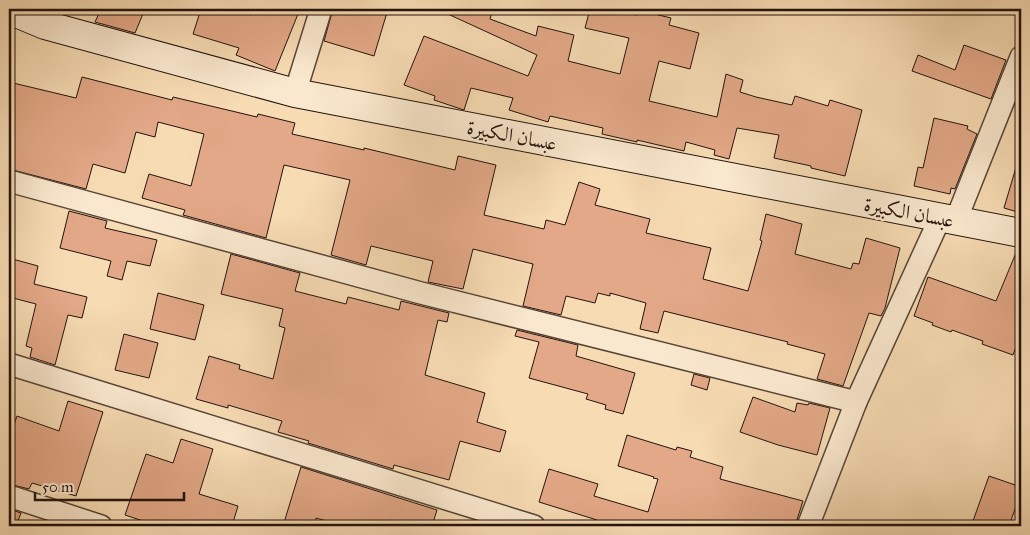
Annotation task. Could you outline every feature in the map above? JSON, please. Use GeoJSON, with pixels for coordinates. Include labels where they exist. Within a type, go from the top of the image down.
{"type":"FeatureCollection","features":[{"type":"Feature","properties":{"kind":"main road","name":"عبسان الكبيرة"},"geometry":{"type":"LineString","coordinates":[[9,10],[45,25],[295,93],[1021,234]]}},
{"type":"Feature","properties":{"kind":"street"},"geometry":{"type":"LineString","coordinates":[[295,93],[321,9]]}},
{"type":"Feature","properties":{"kind":"street"},"geometry":{"type":"LineString","coordinates":[[808,526],[856,402],[948,219],[1021,57]]}},
{"type":"Feature","properties":{"kind":"street"},"geometry":{"type":"LineString","coordinates":[[9,181],[421,293],[856,402]]}},
{"type":"Feature","properties":{"kind":"street"},"geometry":{"type":"LineString","coordinates":[[9,364],[534,526]]}},
{"type":"Feature","properties":{"kind":"street"},"geometry":{"type":"LineString","coordinates":[[9,496],[101,526]]}},
{"type":"Feature","properties":{"kind":"building"},"geometry":{"type":"Polygon","coordinates":[[[101,9],[145,9],[135,33],[95,22],[101,9]]]}},
{"type":"Feature","properties":{"kind":"building"},"geometry":{"type":"Polygon","coordinates":[[[201,9],[230,9],[251,15],[253,9],[300,9],[275,71],[236,55],[239,48],[193,34],[201,9]]]}},
{"type":"Feature","properties":{"kind":"building"},"geometry":{"type":"Polygon","coordinates":[[[333,9],[388,9],[374,56],[324,41],[333,9]]]}},
{"type":"Feature","properties":{"kind":"building"},"geometry":{"type":"Polygon","coordinates":[[[437,9],[493,9],[490,19],[536,36],[538,26],[574,35],[568,61],[620,74],[629,38],[585,28],[590,9],[607,9],[637,15],[638,10],[671,18],[669,25],[699,33],[690,69],[659,61],[649,101],[717,117],[726,74],[743,80],[740,92],[756,97],[792,105],[795,96],[828,106],[830,100],[862,110],[845,176],[774,158],[779,135],[737,128],[729,159],[714,155],[715,150],[686,142],[684,151],[602,134],[603,128],[550,116],[548,122],[509,110],[513,98],[471,88],[464,110],[434,100],[435,96],[404,85],[424,36],[528,76],[537,55],[437,9]]]}},
{"type":"Feature","properties":{"kind":"building"},"geometry":{"type":"Polygon","coordinates":[[[964,45],[1006,60],[991,99],[912,71],[918,55],[955,70],[964,45]]]}},
{"type":"Feature","properties":{"kind":"building"},"geometry":{"type":"Polygon","coordinates":[[[82,77],[172,100],[173,97],[257,117],[258,114],[295,123],[292,134],[364,150],[364,148],[455,170],[458,156],[496,165],[484,215],[544,229],[546,220],[565,225],[579,182],[600,189],[595,205],[650,219],[646,233],[711,248],[703,279],[748,291],[762,241],[760,240],[766,214],[802,224],[795,254],[851,269],[853,263],[859,264],[866,238],[900,248],[885,308],[881,316],[869,313],[843,386],[817,379],[825,354],[787,344],[788,342],[664,311],[658,333],[640,329],[646,303],[610,293],[610,296],[598,293],[595,303],[566,296],[561,315],[523,306],[533,264],[473,249],[463,289],[428,282],[433,261],[371,246],[366,265],[331,255],[350,180],[284,165],[266,238],[183,215],[185,210],[142,198],[149,174],[191,186],[204,134],[158,122],[155,137],[136,132],[125,173],[93,164],[86,189],[9,169],[9,144],[13,126],[9,125],[9,82],[76,98],[82,77]]]}},
{"type":"Feature","properties":{"kind":"building"},"geometry":{"type":"Polygon","coordinates":[[[934,118],[968,126],[967,129],[977,134],[955,189],[951,188],[950,194],[914,186],[918,167],[923,168],[934,118]]]}},
{"type":"Feature","properties":{"kind":"building"},"geometry":{"type":"Polygon","coordinates":[[[1017,164],[1021,164],[1021,213],[1004,208],[1017,164]]]}},
{"type":"Feature","properties":{"kind":"building"},"geometry":{"type":"Polygon","coordinates":[[[69,211],[107,221],[105,228],[157,240],[150,266],[127,261],[122,280],[107,276],[111,261],[60,248],[69,211]]]}},
{"type":"Feature","properties":{"kind":"building"},"geometry":{"type":"Polygon","coordinates":[[[1018,248],[1021,248],[1021,333],[1013,355],[982,344],[983,341],[952,330],[951,332],[914,316],[928,277],[996,301],[1018,248]]]}},
{"type":"Feature","properties":{"kind":"building"},"geometry":{"type":"Polygon","coordinates":[[[231,254],[300,273],[295,291],[346,304],[348,297],[399,310],[401,301],[449,313],[447,322],[438,320],[425,375],[485,393],[477,422],[506,431],[500,452],[460,441],[449,480],[394,465],[393,469],[308,443],[309,441],[278,432],[282,421],[228,405],[228,408],[196,399],[209,356],[240,365],[239,369],[273,379],[285,328],[279,326],[283,309],[221,294],[231,254]]]}},
{"type":"Feature","properties":{"kind":"building"},"geometry":{"type":"Polygon","coordinates":[[[9,258],[38,266],[34,284],[87,297],[82,318],[68,315],[55,365],[30,357],[32,348],[26,346],[36,304],[9,297],[9,258]]]}},
{"type":"Feature","properties":{"kind":"building"},"geometry":{"type":"Polygon","coordinates":[[[158,293],[204,305],[195,340],[150,329],[158,293]]]}},
{"type":"Feature","properties":{"kind":"building"},"geometry":{"type":"Polygon","coordinates":[[[517,330],[578,345],[576,356],[635,373],[623,414],[605,409],[606,405],[586,399],[588,394],[529,378],[539,342],[515,336],[517,330]]]}},
{"type":"Feature","properties":{"kind":"building"},"geometry":{"type":"Polygon","coordinates":[[[124,334],[158,343],[149,378],[115,370],[124,334]]]}},
{"type":"Feature","properties":{"kind":"building"},"geometry":{"type":"Polygon","coordinates":[[[694,374],[710,378],[707,390],[691,385],[694,374]]]}},
{"type":"Feature","properties":{"kind":"building"},"geometry":{"type":"Polygon","coordinates":[[[753,397],[795,412],[797,403],[808,405],[809,403],[830,408],[817,455],[778,445],[740,432],[753,397]]]}},
{"type":"Feature","properties":{"kind":"building"},"geometry":{"type":"Polygon","coordinates":[[[68,401],[103,412],[76,496],[32,483],[29,489],[9,484],[9,439],[17,416],[59,431],[68,401]]]}},
{"type":"Feature","properties":{"kind":"building"},"geometry":{"type":"Polygon","coordinates":[[[627,435],[676,450],[677,447],[692,451],[690,457],[723,467],[720,479],[803,501],[795,526],[596,526],[597,520],[539,502],[549,469],[598,484],[594,496],[648,512],[658,479],[618,466],[627,435]]]}},
{"type":"Feature","properties":{"kind":"building"},"geometry":{"type":"Polygon","coordinates":[[[181,439],[213,449],[199,494],[238,506],[232,526],[148,526],[149,523],[125,515],[146,454],[173,463],[181,439]]]}},
{"type":"Feature","properties":{"kind":"building"},"geometry":{"type":"Polygon","coordinates":[[[301,467],[437,510],[432,526],[344,526],[316,518],[315,526],[283,526],[301,467]]]}},
{"type":"Feature","properties":{"kind":"building"},"geometry":{"type":"Polygon","coordinates":[[[989,476],[1021,487],[1009,526],[988,526],[973,521],[989,476]]]}},
{"type":"Feature","properties":{"kind":"building"},"geometry":{"type":"Polygon","coordinates":[[[9,509],[21,513],[16,526],[9,526],[9,509]]]}}]}
